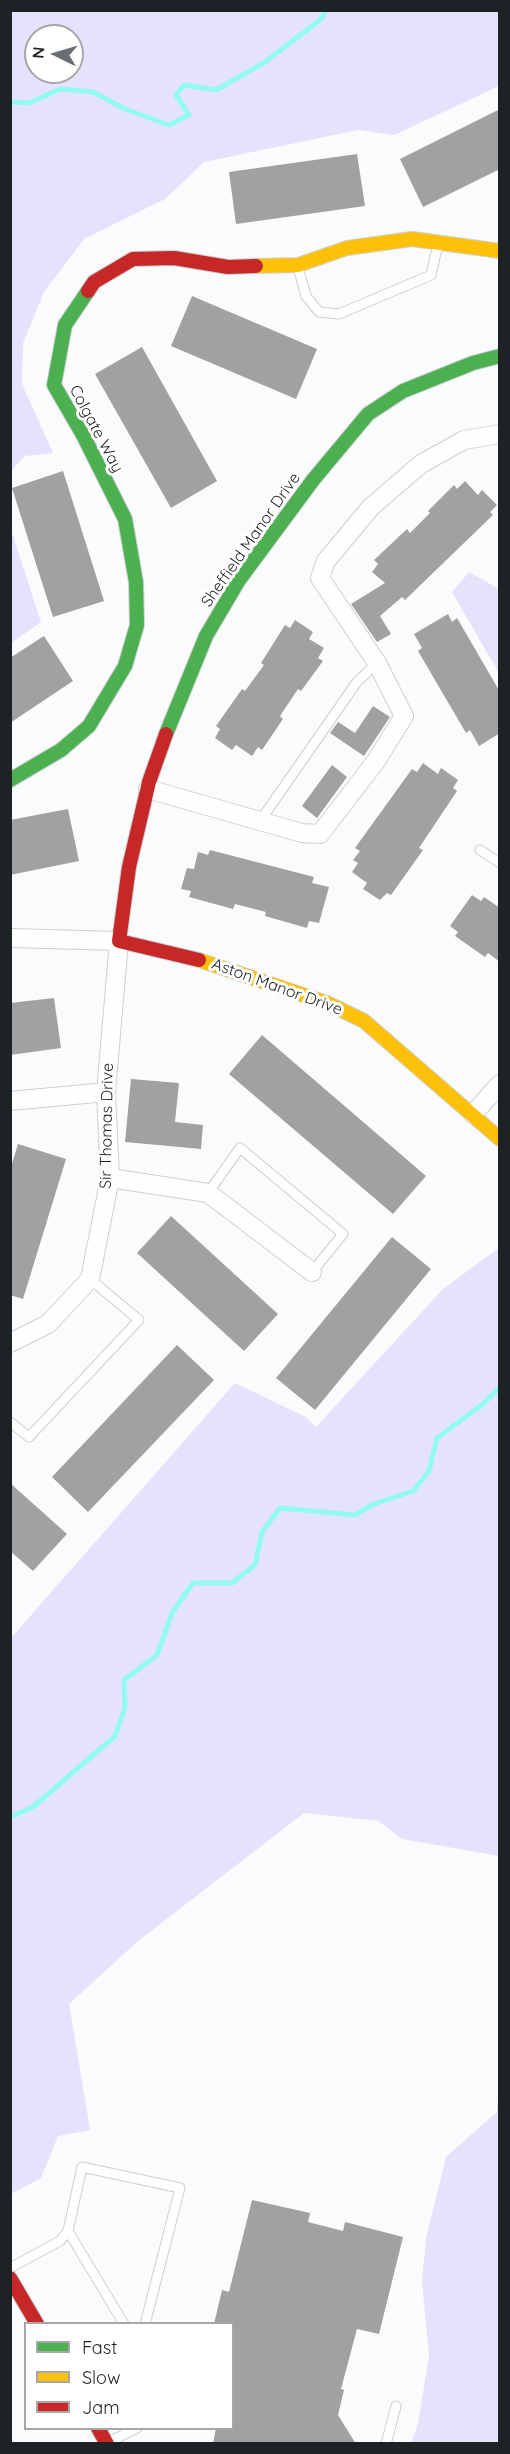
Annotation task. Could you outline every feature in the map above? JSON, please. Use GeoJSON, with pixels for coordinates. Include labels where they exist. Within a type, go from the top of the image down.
{"type":"FeatureCollection","features":[{"type":"Feature","properties":{"kind":"street","name":"Colgate Way"},"geometry":{"type":"LineString","coordinates":[[10,780],[61,750],[89,726],[125,666],[137,625],[136,582],[125,519],[83,435],[54,385],[65,325],[94,282],[133,259],[174,258],[228,267],[298,265],[346,248],[411,239],[500,251]]}},
{"type":"Feature","properties":{"kind":"street","name":"Sheffield Manor Drive"},"geometry":{"type":"LineString","coordinates":[[119,941],[129,867],[148,789],[174,707],[207,636],[239,580],[312,480],[368,414],[403,391],[473,363],[500,356]]}},
{"type":"Feature","properties":{"kind":"street"},"geometry":{"type":"LineString","coordinates":[[148,789],[302,832],[320,834],[376,761],[404,716],[377,663],[320,578],[326,561],[371,507],[421,464],[464,440],[500,434]]}},
{"type":"Feature","properties":{"kind":"street","name":"Aston Manor Drive"},"geometry":{"type":"LineString","coordinates":[[10,938],[119,941],[216,964],[327,1003],[364,1021],[500,1138]]}},
{"type":"Feature","properties":{"kind":"street","name":"Sir Thomas Drive"},"geometry":{"type":"LineString","coordinates":[[90,1279],[110,1178],[106,1092],[119,941]]}},
{"type":"Feature","properties":{"kind":"street"},"geometry":{"type":"LineString","coordinates":[[473,1114],[500,1084]]}},
{"type":"Feature","properties":{"kind":"street"},"geometry":{"type":"LineString","coordinates":[[10,1101],[106,1092]]}},
{"type":"Feature","properties":{"kind":"street"},"geometry":{"type":"LineString","coordinates":[[110,1178],[208,1192],[312,1272]]}},
{"type":"Feature","properties":{"kind":"street"},"geometry":{"type":"LineString","coordinates":[[10,1343],[48,1324],[90,1279]]}},
{"type":"Feature","properties":{"kind":"street"},"geometry":{"type":"LineString","coordinates":[[10,2278],[36,2322]]}},
{"type":"Feature","properties":{"kind":"street"},"geometry":{"type":"LineString","coordinates":[[99,2430],[107,2443]]}},
{"type":"Feature","properties":{"kind":"lane"},"geometry":{"type":"LineString","coordinates":[[298,265],[306,296],[319,312],[339,314],[431,275],[439,241]]}},
{"type":"Feature","properties":{"kind":"lane"},"geometry":{"type":"LineString","coordinates":[[260,821],[357,682],[377,663]]}},
{"type":"Feature","properties":{"kind":"lane"},"geometry":{"type":"LineString","coordinates":[[480,850],[500,863]]}},
{"type":"Feature","properties":{"kind":"lane"},"geometry":{"type":"LineString","coordinates":[[208,1192],[240,1148],[344,1234],[312,1272]]}},
{"type":"Feature","properties":{"kind":"lane"},"geometry":{"type":"LineString","coordinates":[[10,1422],[29,1437],[139,1320],[90,1279]]}},
{"type":"Feature","properties":{"kind":"lane"},"geometry":{"type":"LineString","coordinates":[[10,2268],[60,2241],[68,2231],[82,2167],[180,2188],[146,2322]]}},
{"type":"Feature","properties":{"kind":"lane"},"geometry":{"type":"LineString","coordinates":[[68,2231],[123,2322]]}},
{"type":"Feature","properties":{"kind":"lane"},"geometry":{"type":"LineString","coordinates":[[386,2444],[396,2406]]}},
{"type":"Feature","properties":{"kind":"lane"},"geometry":{"type":"LineString","coordinates":[[107,2443],[133,2430]]}},
{"type":"Feature","properties":{"kind":"shaded area"},"geometry":{"type":"Polygon","coordinates":[[[11,10],[499,11],[499,86],[394,135],[358,130],[204,162],[165,199],[84,239],[44,292],[23,343],[22,384],[53,453],[25,456],[11,471],[11,10]]]}},
{"type":"Feature","properties":{"kind":"shaded area"},"geometry":{"type":"Polygon","coordinates":[[[11,530],[41,622],[10,643],[11,530]]]}},
{"type":"Feature","properties":{"kind":"shaded area"},"geometry":{"type":"Polygon","coordinates":[[[469,572],[499,589],[499,673],[452,592],[469,572]]]}},
{"type":"Feature","properties":{"kind":"shaded area"},"geometry":{"type":"Polygon","coordinates":[[[499,1248],[499,1856],[402,1839],[379,1821],[304,1813],[138,1941],[69,2004],[90,2130],[58,2136],[41,2178],[11,2194],[11,1638],[235,1383],[306,1417],[316,1427],[443,1289],[499,1248]]]}},
{"type":"Feature","properties":{"kind":"shaded area"},"geometry":{"type":"Polygon","coordinates":[[[499,2088],[499,2443],[411,2443],[418,2424],[429,2356],[422,2282],[426,2238],[446,2157],[497,2112],[499,2088]]]}},
{"type":"Feature","properties":{"kind":"building"},"geometry":{"type":"Polygon","coordinates":[[[500,109],[500,169],[423,207],[400,159],[500,109]]]}},
{"type":"Feature","properties":{"kind":"building"},"geometry":{"type":"Polygon","coordinates":[[[357,154],[365,206],[236,224],[229,172],[357,154]]]}},
{"type":"Feature","properties":{"kind":"building"},"geometry":{"type":"Polygon","coordinates":[[[192,296],[317,349],[296,399],[171,346],[192,296]]]}},
{"type":"Feature","properties":{"kind":"building"},"geometry":{"type":"Polygon","coordinates":[[[142,347],[217,481],[171,508],[95,374],[142,347]]]}},
{"type":"Feature","properties":{"kind":"building"},"geometry":{"type":"Polygon","coordinates":[[[63,471],[104,601],[53,617],[12,488],[63,471]]]}},
{"type":"Feature","properties":{"kind":"building"},"geometry":{"type":"Polygon","coordinates":[[[465,481],[478,495],[482,490],[497,505],[490,512],[493,515],[405,600],[402,597],[380,616],[391,634],[377,642],[351,604],[385,583],[372,572],[378,564],[374,560],[407,529],[410,533],[454,485],[457,489],[465,481]]]}},
{"type":"Feature","properties":{"kind":"building"},"geometry":{"type":"Polygon","coordinates":[[[448,614],[452,622],[457,618],[500,692],[500,733],[479,746],[470,730],[466,733],[418,651],[422,648],[414,634],[448,614]]]}},
{"type":"Feature","properties":{"kind":"building"},"geometry":{"type":"Polygon","coordinates":[[[295,620],[313,632],[309,639],[324,648],[318,658],[323,661],[301,691],[298,689],[280,716],[283,719],[262,750],[258,747],[252,756],[236,745],[232,750],[215,738],[220,729],[216,726],[242,689],[245,691],[264,665],[261,663],[285,625],[290,628],[295,620]]]}},
{"type":"Feature","properties":{"kind":"building"},"geometry":{"type":"Polygon","coordinates":[[[44,636],[73,681],[10,723],[10,658],[44,636]]]}},
{"type":"Feature","properties":{"kind":"building"},"geometry":{"type":"Polygon","coordinates":[[[373,706],[390,717],[364,756],[330,733],[338,722],[355,733],[373,706]]]}},
{"type":"Feature","properties":{"kind":"building"},"geometry":{"type":"Polygon","coordinates":[[[423,763],[438,774],[441,768],[458,780],[453,788],[457,791],[419,848],[423,850],[391,895],[387,893],[380,900],[363,889],[367,883],[352,872],[358,863],[353,860],[360,851],[355,848],[412,769],[417,772],[423,763]]]}},
{"type":"Feature","properties":{"kind":"building"},"geometry":{"type":"Polygon","coordinates":[[[332,765],[347,777],[317,818],[302,806],[332,765]]]}},
{"type":"Feature","properties":{"kind":"building"},"geometry":{"type":"Polygon","coordinates":[[[68,809],[79,861],[10,875],[10,820],[68,809]]]}},
{"type":"Feature","properties":{"kind":"building"},"geometry":{"type":"Polygon","coordinates":[[[210,850],[314,877],[312,883],[329,887],[319,923],[309,921],[307,928],[265,916],[266,912],[235,904],[233,909],[189,897],[191,891],[181,889],[187,868],[194,869],[198,852],[208,855],[210,850]]]}},
{"type":"Feature","properties":{"kind":"building"},"geometry":{"type":"Polygon","coordinates":[[[472,895],[481,901],[484,897],[500,908],[500,962],[488,953],[485,957],[455,936],[458,932],[450,926],[472,895]]]}},
{"type":"Feature","properties":{"kind":"building"},"geometry":{"type":"Polygon","coordinates":[[[54,998],[61,1048],[10,1055],[10,1003],[54,998]]]}},
{"type":"Feature","properties":{"kind":"building"},"geometry":{"type":"Polygon","coordinates":[[[262,1035],[426,1176],[393,1214],[229,1074],[262,1035]]]}},
{"type":"Feature","properties":{"kind":"building"},"geometry":{"type":"Polygon","coordinates":[[[131,1079],[179,1083],[175,1122],[203,1125],[201,1149],[125,1142],[131,1079]]]}},
{"type":"Feature","properties":{"kind":"building"},"geometry":{"type":"Polygon","coordinates":[[[18,1144],[66,1159],[23,1299],[10,1295],[10,1170],[18,1144]]]}},
{"type":"Feature","properties":{"kind":"building"},"geometry":{"type":"Polygon","coordinates":[[[171,1216],[278,1314],[244,1351],[137,1253],[171,1216]]]}},
{"type":"Feature","properties":{"kind":"building"},"geometry":{"type":"Polygon","coordinates":[[[392,1237],[431,1269],[315,1410],[276,1378],[392,1237]]]}},
{"type":"Feature","properties":{"kind":"building"},"geometry":{"type":"Polygon","coordinates":[[[177,1345],[214,1380],[88,1512],[52,1477],[177,1345]]]}},
{"type":"Feature","properties":{"kind":"building"},"geometry":{"type":"Polygon","coordinates":[[[10,1483],[67,1534],[33,1571],[10,1551],[10,1483]]]}},
{"type":"Feature","properties":{"kind":"building"},"geometry":{"type":"Polygon","coordinates":[[[252,2200],[310,2213],[308,2222],[343,2231],[345,2222],[403,2237],[379,2334],[357,2329],[341,2389],[344,2390],[338,2415],[356,2444],[213,2444],[216,2430],[234,2430],[234,2322],[214,2322],[222,2290],[229,2292],[252,2200]]]}},
{"type":"Feature","properties":{"kind":"waterway"},"geometry":{"type":"LineString","coordinates":[[10,102],[29,103],[60,89],[93,92],[125,109],[169,125],[189,115],[176,95],[184,85],[216,90],[265,62],[321,19],[326,10]]}},
{"type":"Feature","properties":{"kind":"waterway"},"geometry":{"type":"LineString","coordinates":[[10,1817],[33,1807],[115,1736],[125,1708],[124,1680],[157,1655],[172,1613],[193,1583],[232,1583],[255,1565],[262,1532],[280,1508],[355,1515],[374,1504],[413,1491],[429,1471],[437,1438],[483,1404],[500,1387]]}},
{"type":"Feature","properties":{"kind":"traffic: fast"},"geometry":{"type":"LineString","coordinates":[[10,780],[61,750],[89,726],[125,666],[137,625],[136,582],[125,519],[83,435],[54,385],[65,325],[88,291]]}},
{"type":"Feature","properties":{"kind":"traffic: fast"},"geometry":{"type":"LineString","coordinates":[[166,734],[206,636],[239,580],[313,480],[368,414],[403,391],[473,363],[500,356]]}},
{"type":"Feature","properties":{"kind":"traffic: slow"},"geometry":{"type":"LineString","coordinates":[[256,266],[298,265],[347,248],[412,239],[500,251]]}},
{"type":"Feature","properties":{"kind":"traffic: slow"},"geometry":{"type":"LineString","coordinates":[[199,960],[327,1003],[364,1021],[500,1139]]}},
{"type":"Feature","properties":{"kind":"traffic: jam"},"geometry":{"type":"LineString","coordinates":[[88,291],[94,282],[133,259],[174,258],[228,267],[256,266]]}},
{"type":"Feature","properties":{"kind":"traffic: jam"},"geometry":{"type":"LineString","coordinates":[[166,734],[149,782],[129,867],[119,941],[199,960]]}},
{"type":"Feature","properties":{"kind":"traffic: jam"},"geometry":{"type":"LineString","coordinates":[[10,2278],[36,2322]]}},
{"type":"Feature","properties":{"kind":"traffic: jam"},"geometry":{"type":"LineString","coordinates":[[99,2430],[107,2444]]}}]}
